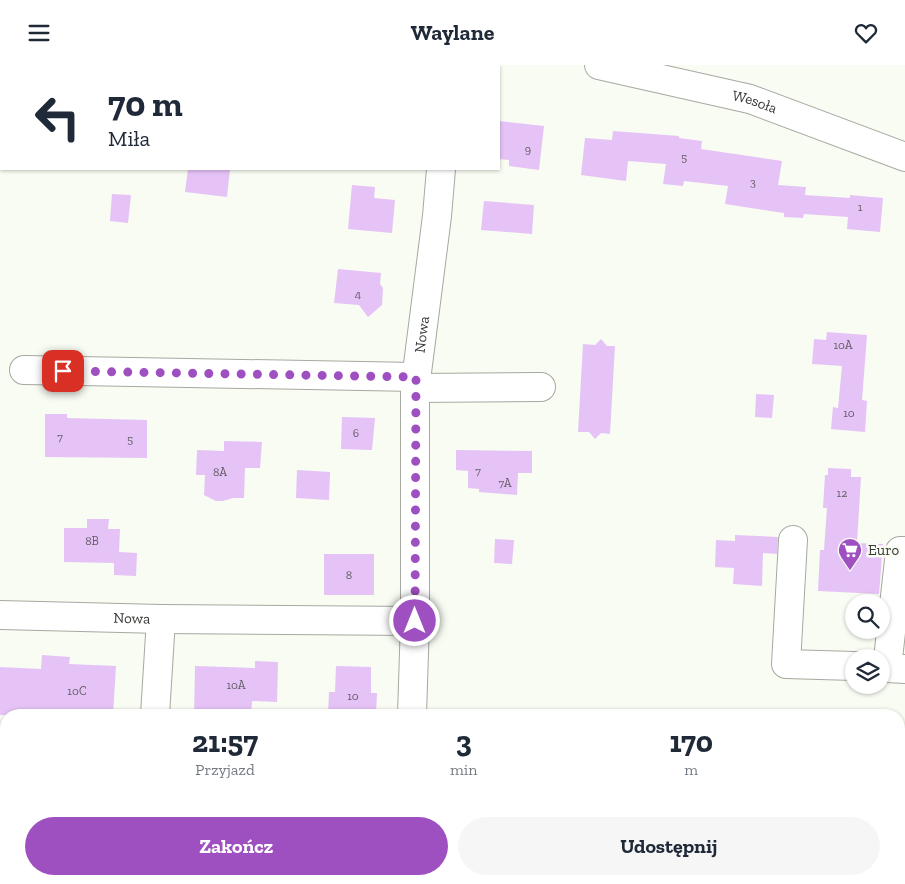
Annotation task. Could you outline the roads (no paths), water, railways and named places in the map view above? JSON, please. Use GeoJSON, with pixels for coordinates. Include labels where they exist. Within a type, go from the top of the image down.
{"type":"FeatureCollection","features":[{"type":"Feature","properties":{"kind":"street","name":"Wesoła"},"geometry":{"type":"LineString","coordinates":[[599,65],[750,99],[905,157]]}},
{"type":"Feature","properties":{"kind":"street","name":"Nowa"},"geometry":{"type":"LineString","coordinates":[[412,709],[415,621],[416,382],[437,217],[441,170]]}},
{"type":"Feature","properties":{"kind":"street"},"geometry":{"type":"LineString","coordinates":[[24,370],[541,387]]}},
{"type":"Feature","properties":{"kind":"street"},"geometry":{"type":"LineString","coordinates":[[793,540],[786,664],[845,666]]}},
{"type":"Feature","properties":{"kind":"street"},"geometry":{"type":"LineString","coordinates":[[891,668],[900,551],[905,551]]}},
{"type":"Feature","properties":{"kind":"street","name":"Nowa"},"geometry":{"type":"LineString","coordinates":[[0,615],[161,619],[415,621]]}},
{"type":"Feature","properties":{"kind":"street"},"geometry":{"type":"LineString","coordinates":[[155,709],[161,619]]}},
{"type":"Feature","properties":{"kind":"place","name":"Euro"},"geometry":{"type":"Point","coordinates":[850,571]}}]}
